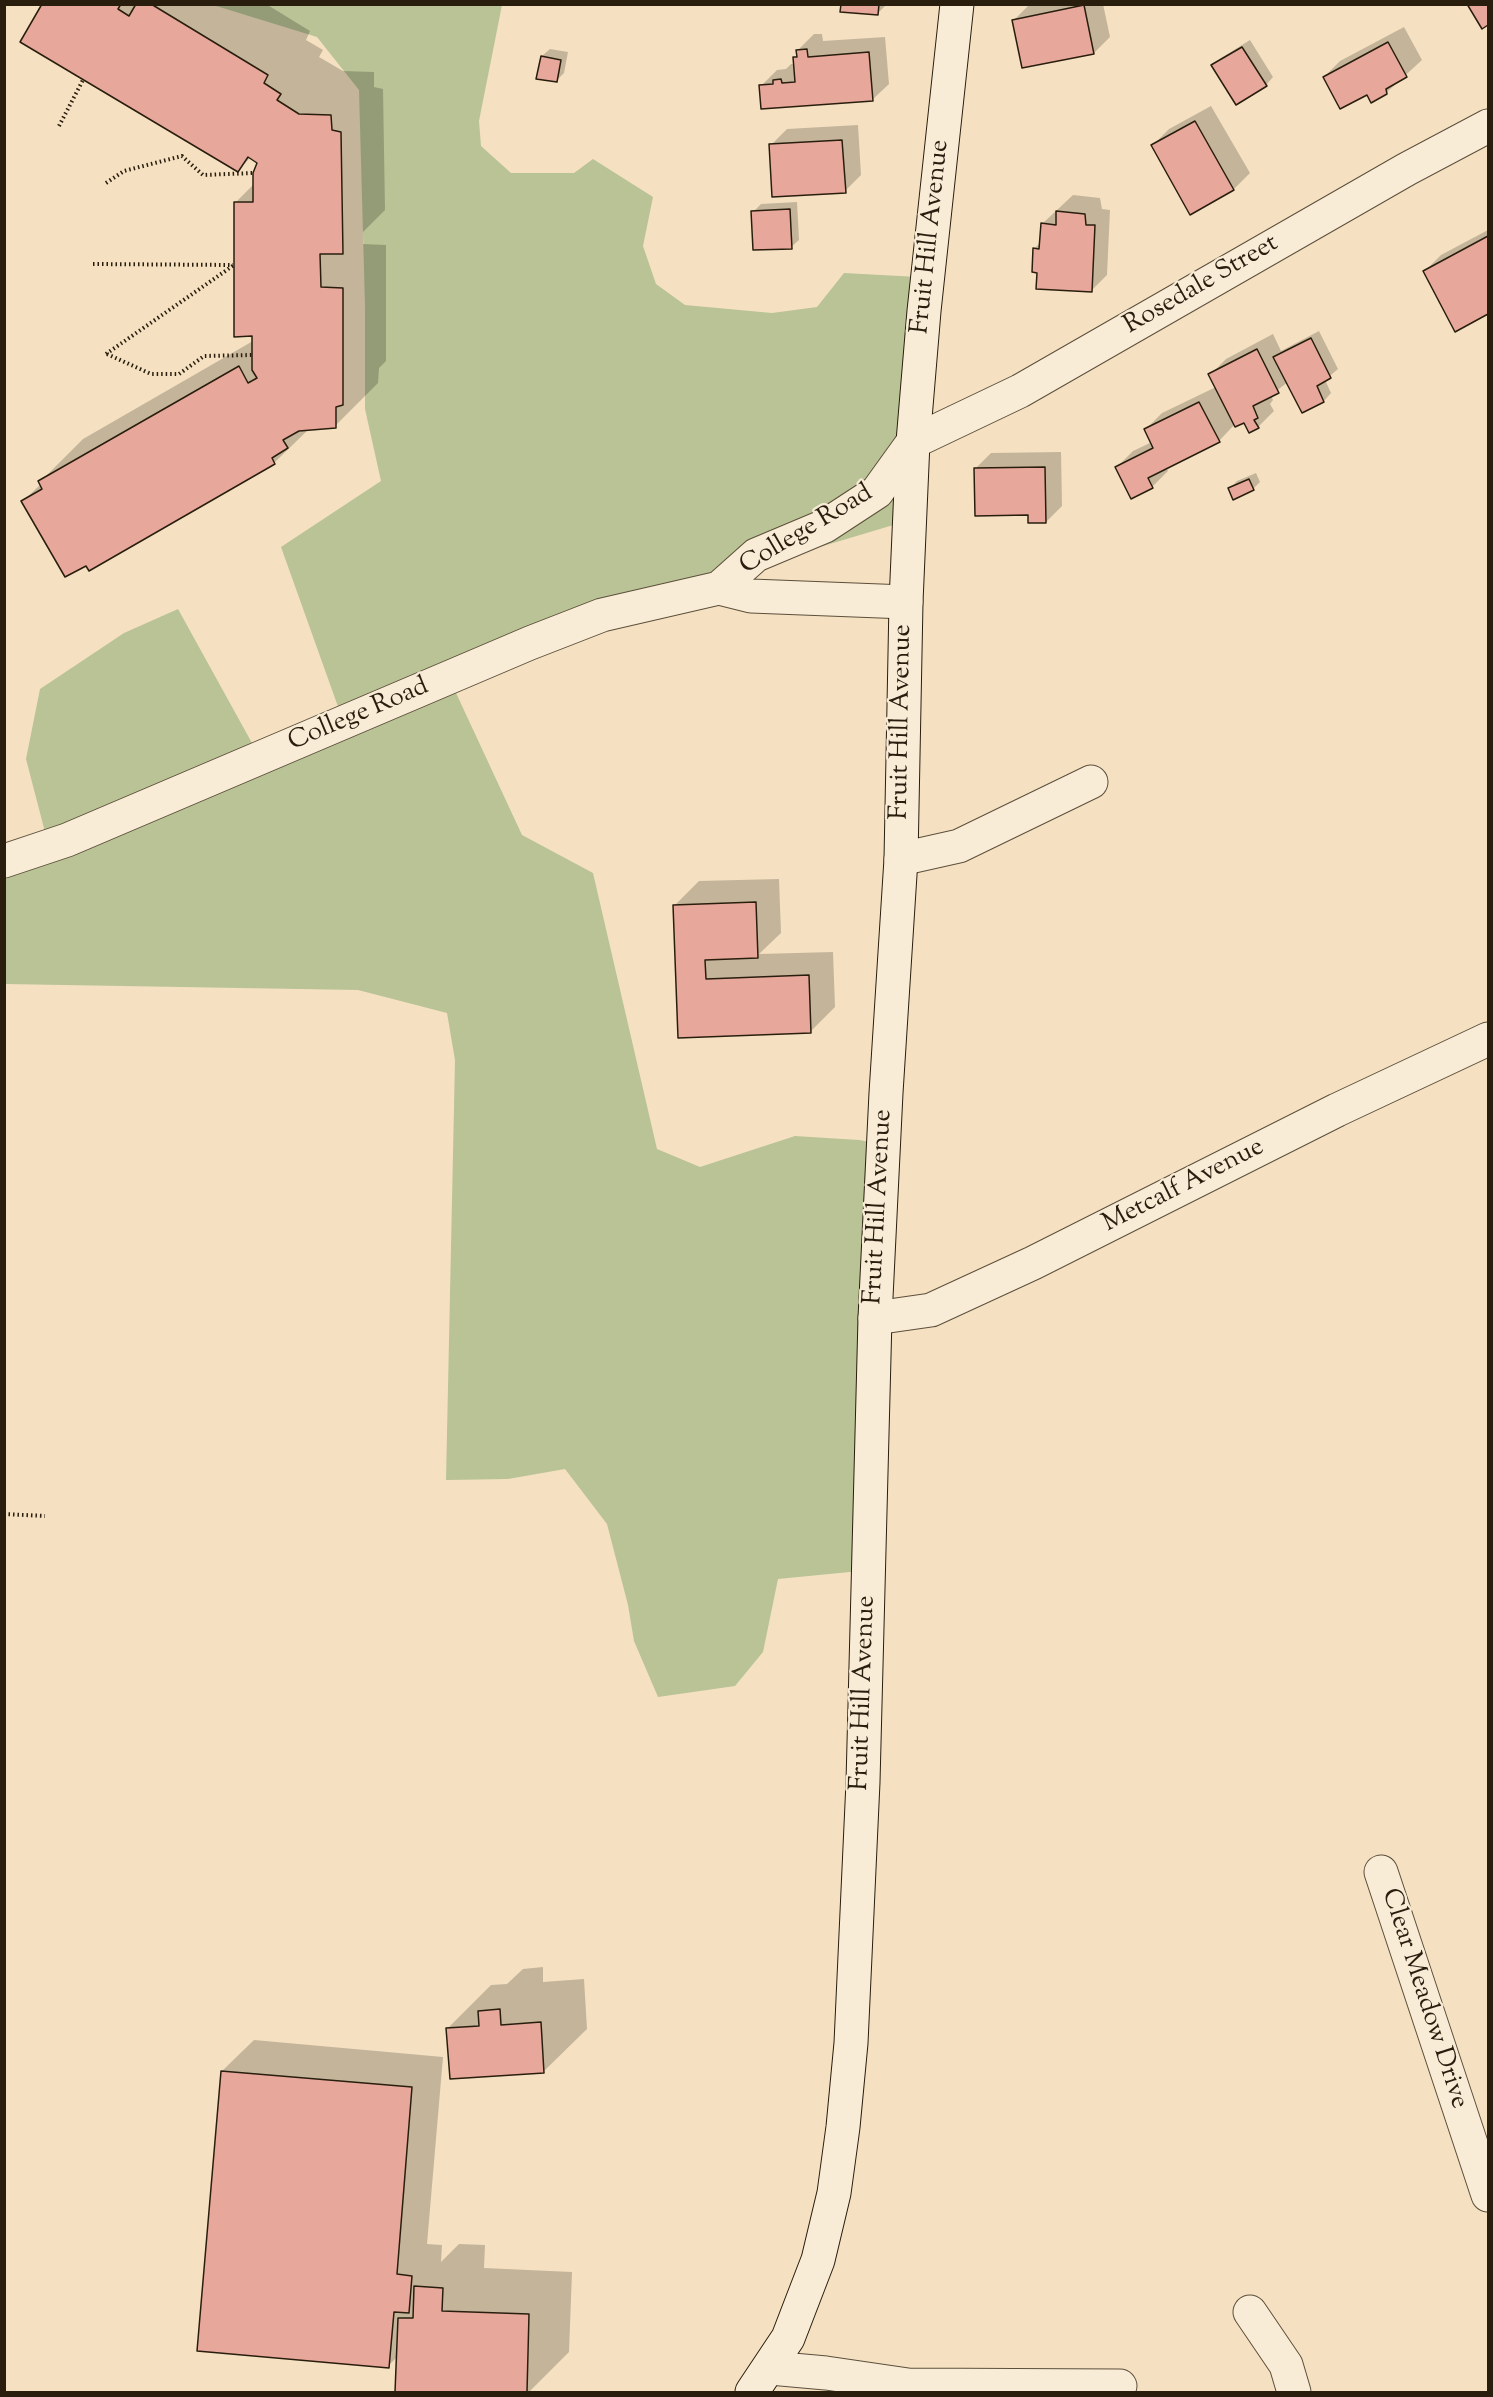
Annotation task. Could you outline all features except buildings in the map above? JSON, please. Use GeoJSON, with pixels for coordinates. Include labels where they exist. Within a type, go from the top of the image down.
{"type":"FeatureCollection","features":[{"type":"Feature","properties":{"kind":"street","name":"Fruit Hill Avenue"},"geometry":{"type":"LineString","coordinates":[[761,2380],[788,2338],[818,2260],[834,2193],[843,2127],[853,2008],[862,1806],[875,1318],[901,859],[906,602],[913,442],[920,345],[957,4]]}},
{"type":"Feature","properties":{"kind":"street","name":"Rosedale Street"},"geometry":{"type":"LineString","coordinates":[[913,442],[1020,391],[1407,169],[1488,126]]}},
{"type":"Feature","properties":{"kind":"street","name":"College Road"},"geometry":{"type":"LineString","coordinates":[[720,588],[756,555],[825,526],[877,492],[913,442]]}},
{"type":"Feature","properties":{"kind":"street","name":"College Road"},"geometry":{"type":"LineString","coordinates":[[4,861],[67,840],[530,643],[602,615],[720,588],[751,596],[906,602]]}},
{"type":"Feature","properties":{"kind":"street"},"geometry":{"type":"LineString","coordinates":[[901,859],[959,846],[1091,782]]}},
{"type":"Feature","properties":{"kind":"street","name":"Metcalf Avenue"},"geometry":{"type":"LineString","coordinates":[[875,1318],[931,1310],[1033,1263],[1337,1110],[1488,1040]]}},
{"type":"Feature","properties":{"kind":"street","name":"Clear Meadow Drive"},"geometry":{"type":"LineString","coordinates":[[1381,1872],[1488,2195]]}},
{"type":"Feature","properties":{"kind":"street"},"geometry":{"type":"LineString","coordinates":[[1250,2312],[1286,2365],[1294,2392]]}},
{"type":"Feature","properties":{"kind":"street"},"geometry":{"type":"LineString","coordinates":[[761,2380],[826,2373],[908,2385],[1120,2386]]}},
{"type":"Feature","properties":{"kind":"path"},"geometry":{"type":"LineString","coordinates":[[59,126],[83,80]]}},
{"type":"Feature","properties":{"kind":"path"},"geometry":{"type":"LineString","coordinates":[[106,183],[124,171],[182,156],[203,175],[253,173]]}},
{"type":"Feature","properties":{"kind":"path"},"geometry":{"type":"LineString","coordinates":[[93,264],[234,265],[106,354],[151,374],[179,374],[204,356],[252,355]]}},
{"type":"Feature","properties":{"kind":"path"},"geometry":{"type":"LineString","coordinates":[[4,1514],[45,1516]]}},
{"type":"Feature","properties":{"kind":"green space"},"geometry":{"type":"Polygon","coordinates":[[[213,5],[502,5],[479,121],[481,146],[511,173],[574,173],[593,159],[653,197],[643,246],[656,284],[685,305],[772,313],[817,307],[844,273],[918,277],[910,520],[773,561],[450,680],[522,835],[593,873],[657,1149],[700,1167],[795,1136],[859,1140],[882,1144],[860,1571],[778,1579],[763,1652],[735,1686],[658,1697],[634,1641],[628,1605],[607,1524],[565,1469],[508,1479],[446,1480],[455,1060],[447,1013],[358,990],[5,984],[5,844],[45,832],[26,759],[40,689],[124,633],[178,609],[263,763],[346,729],[281,547],[381,481],[365,409],[365,306],[359,90],[317,37],[213,5]]]}}]}
